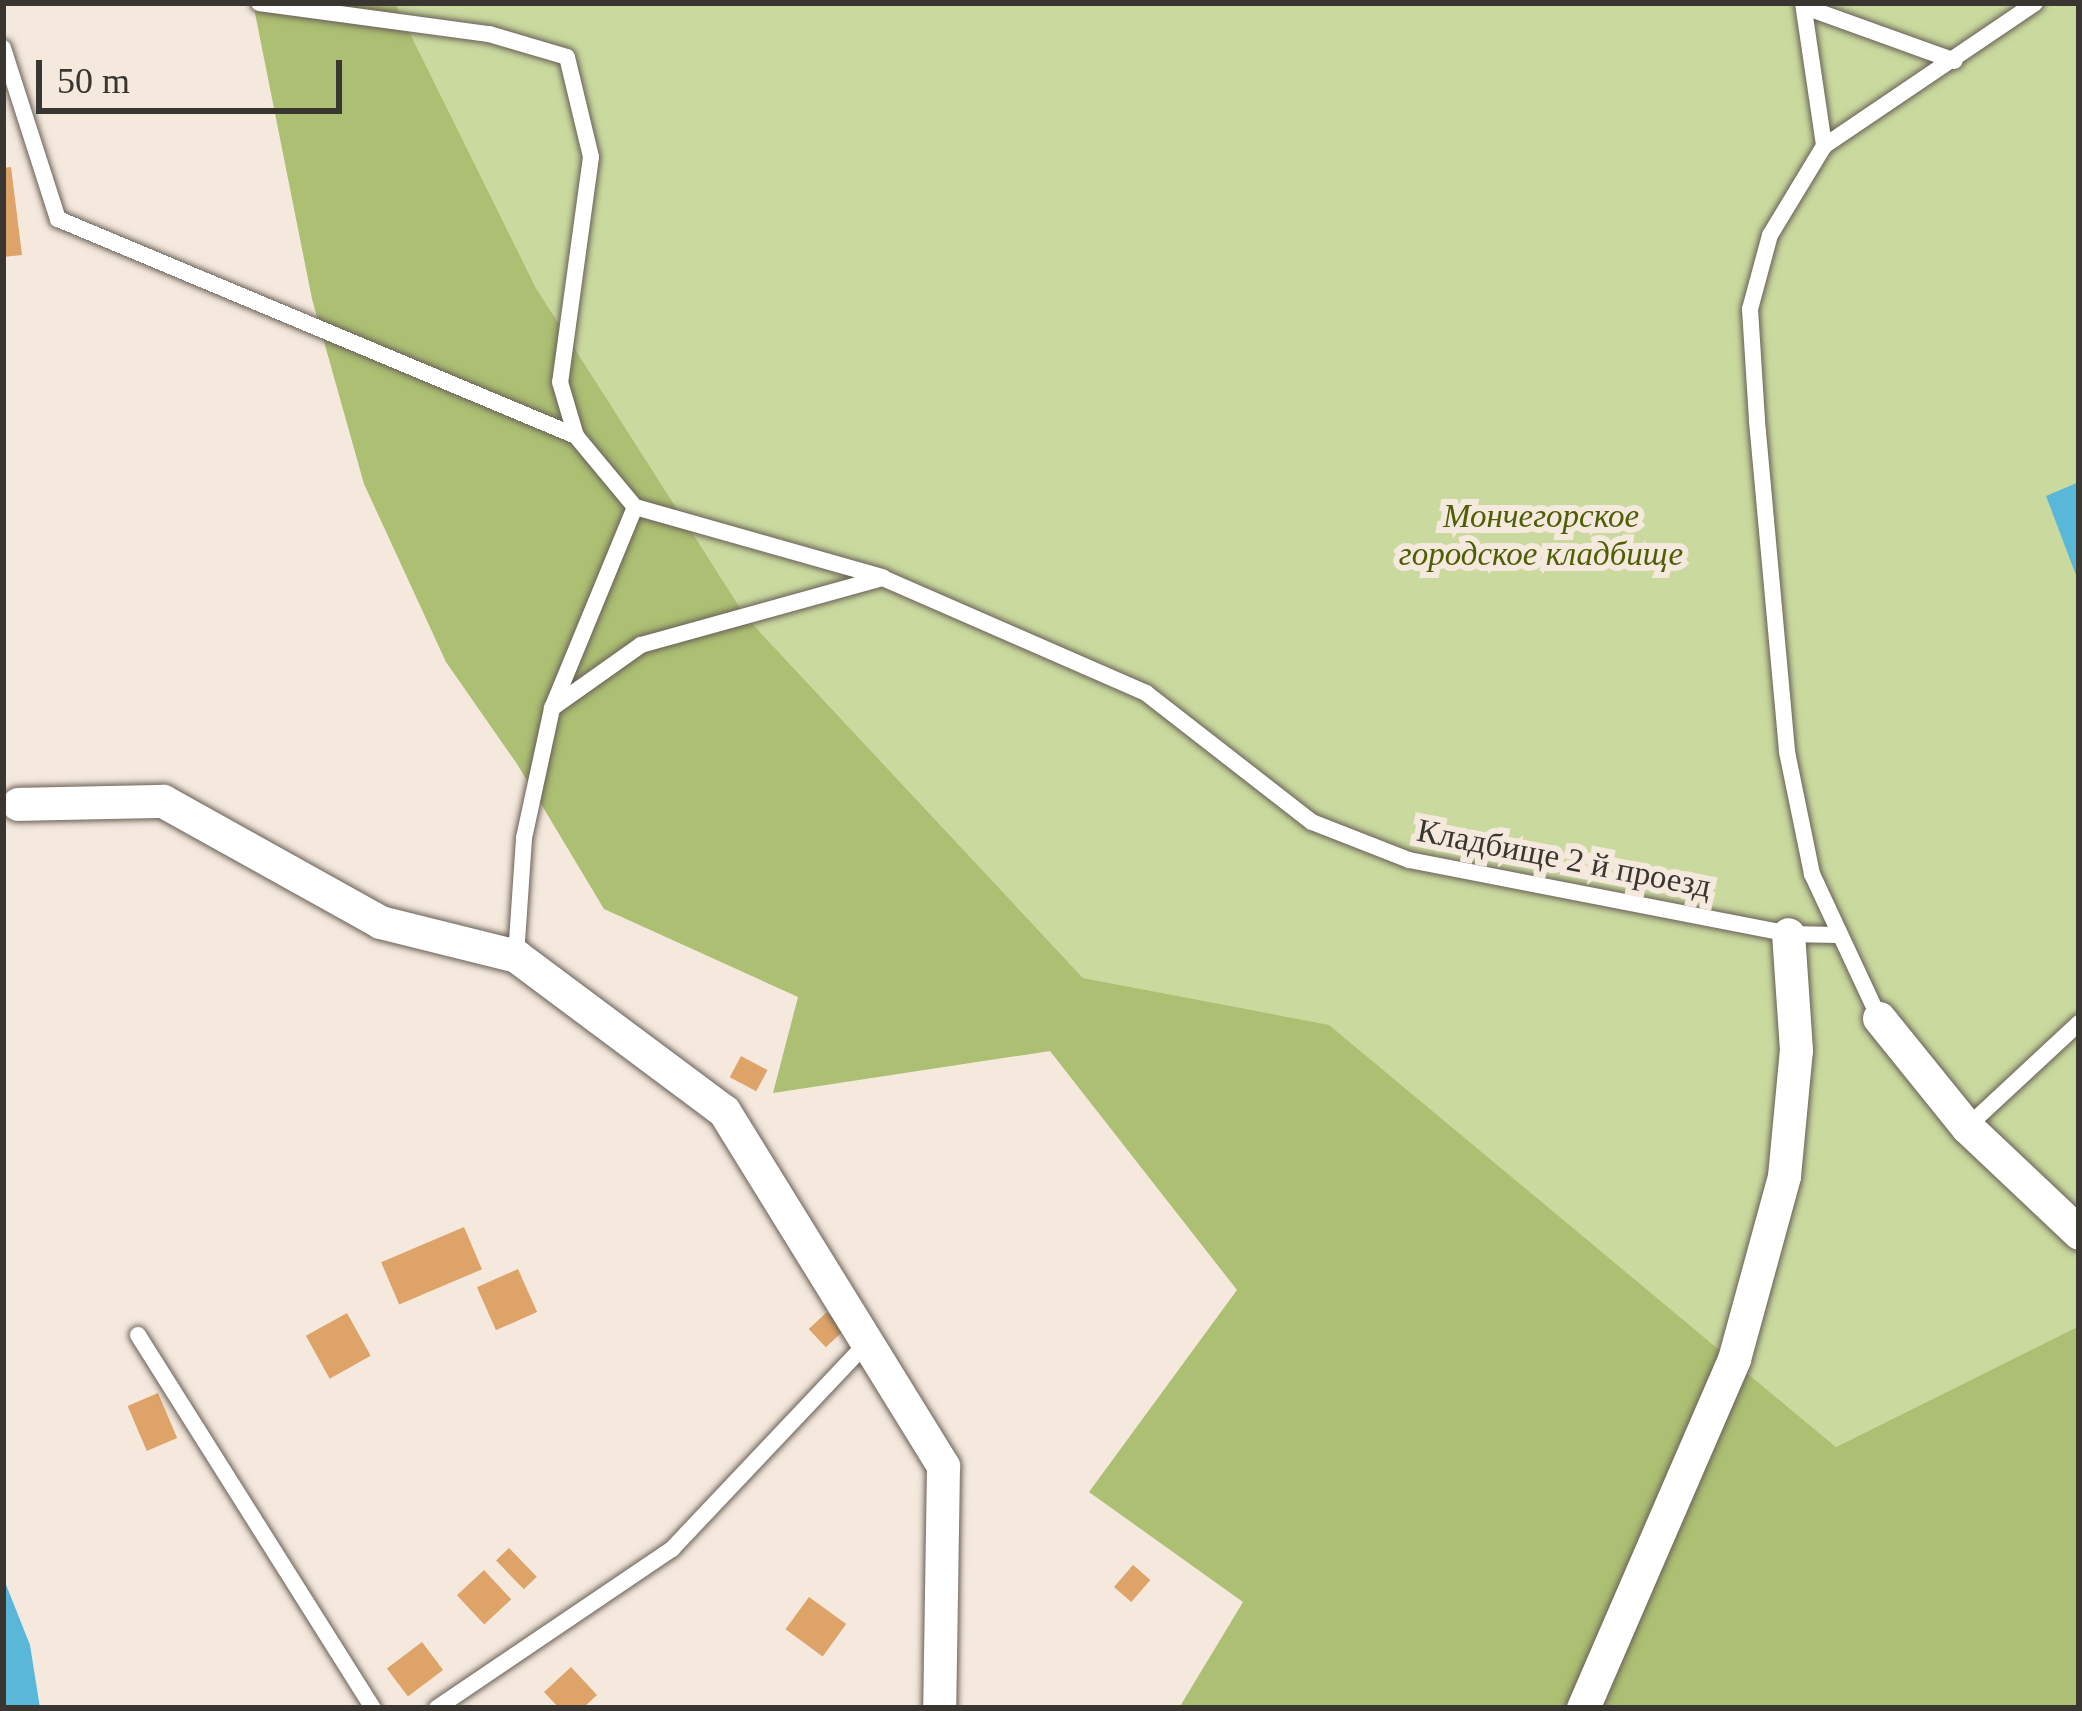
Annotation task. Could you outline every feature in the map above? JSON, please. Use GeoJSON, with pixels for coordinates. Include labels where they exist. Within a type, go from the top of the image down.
{"type":"FeatureCollection","features":[{"type":"Feature","properties":{"kind":"street"},"geometry":{"type":"LineString","coordinates":[[18,804],[163,801],[380,922],[516,956],[724,1111],[943,1466],[939,1708]]}},
{"type":"Feature","properties":{"kind":"street"},"geometry":{"type":"LineString","coordinates":[[1583,1708],[1734,1359],[1773,1218],[1784,1176],[1796,1050],[1788,934]]}},
{"type":"Feature","properties":{"kind":"street"},"geometry":{"type":"LineString","coordinates":[[1879,1018],[1967,1126],[2079,1233]]}},
{"type":"Feature","properties":{"kind":"lane"},"geometry":{"type":"LineString","coordinates":[[259,3],[489,34],[567,57],[590,158],[560,382],[576,436],[634,507],[552,708],[524,838],[516,956]]}},
{"type":"Feature","properties":{"kind":"lane"},"geometry":{"type":"LineString","coordinates":[[1879,1018],[1812,874],[1787,752],[1750,309],[1770,235],[1824,146],[1955,62],[2035,3]]}},
{"type":"Feature","properties":{"kind":"lane"},"geometry":{"type":"LineString","coordinates":[[1824,146],[1804,5],[1955,62]]}},
{"type":"Feature","properties":{"kind":"lane"},"geometry":{"type":"LineString","coordinates":[[3,48],[58,219],[576,436]]}},
{"type":"Feature","properties":{"kind":"lane","name":"Кладбище 2 й проезд"},"geometry":{"type":"LineString","coordinates":[[634,507],[883,578],[1146,693],[1312,822],[1408,860],[1788,934],[1838,935]]}},
{"type":"Feature","properties":{"kind":"lane"},"geometry":{"type":"LineString","coordinates":[[552,708],[641,645],[883,578]]}},
{"type":"Feature","properties":{"kind":"lane"},"geometry":{"type":"LineString","coordinates":[[1967,1126],[2079,1023]]}},
{"type":"Feature","properties":{"kind":"lane"},"geometry":{"type":"LineString","coordinates":[[138,1335],[373,1708]]}},
{"type":"Feature","properties":{"kind":"lane"},"geometry":{"type":"LineString","coordinates":[[436,1708],[672,1549],[867,1343]]}},
{"type":"Feature","properties":{"kind":"green space"},"geometry":{"type":"Polygon","coordinates":[[[253,3],[395,3],[536,288],[746,617],[1083,978],[1329,1025],[1836,1447],[2079,1326],[2079,1708],[1179,1708],[1243,1602],[1089,1492],[1237,1290],[1050,1051],[773,1093],[798,997],[604,909],[517,764],[446,662],[364,484],[312,299],[253,3]]]}},
{"type":"Feature","properties":{"kind":"green space","name":"Мончегорское городское кладбище"},"geometry":{"type":"Polygon","coordinates":[[[395,3],[2079,3],[2079,1326],[1836,1447],[1329,1026],[1083,978],[746,617],[536,288],[395,3]]]}},
{"type":"Feature","properties":{"kind":"water"},"geometry":{"type":"Polygon","coordinates":[[[2079,482],[2079,583],[2046,496],[2079,482]]]}},
{"type":"Feature","properties":{"kind":"water"},"geometry":{"type":"Polygon","coordinates":[[[3,1577],[30,1645],[40,1708],[3,1708],[3,1577]]]}},
{"type":"Feature","properties":{"kind":"building"},"geometry":{"type":"Polygon","coordinates":[[[11,167],[22,255],[3,257],[3,168],[11,167]]]}},
{"type":"Feature","properties":{"kind":"building"},"geometry":{"type":"Polygon","coordinates":[[[741,1056],[767,1070],[756,1091],[730,1077],[741,1056]]]}},
{"type":"Feature","properties":{"kind":"building"},"geometry":{"type":"Polygon","coordinates":[[[464,1227],[482,1269],[399,1305],[381,1262],[464,1227]]]}},
{"type":"Feature","properties":{"kind":"building"},"geometry":{"type":"Polygon","coordinates":[[[518,1269],[537,1312],[496,1330],[477,1287],[518,1269]]]}},
{"type":"Feature","properties":{"kind":"building"},"geometry":{"type":"Polygon","coordinates":[[[827,1312],[844,1330],[826,1347],[809,1329],[827,1312]]]}},
{"type":"Feature","properties":{"kind":"building"},"geometry":{"type":"Polygon","coordinates":[[[347,1313],[371,1356],[330,1379],[306,1336],[347,1313]]]}},
{"type":"Feature","properties":{"kind":"building"},"geometry":{"type":"Polygon","coordinates":[[[158,1393],[177,1438],[147,1451],[128,1406],[158,1393]]]}},
{"type":"Feature","properties":{"kind":"building"},"geometry":{"type":"Polygon","coordinates":[[[509,1548],[537,1577],[524,1589],[496,1561],[509,1548]]]}},
{"type":"Feature","properties":{"kind":"building"},"geometry":{"type":"Polygon","coordinates":[[[1133,1565],[1150,1580],[1131,1602],[1114,1587],[1133,1565]]]}},
{"type":"Feature","properties":{"kind":"building"},"geometry":{"type":"Polygon","coordinates":[[[484,1570],[511,1599],[484,1624],[457,1595],[484,1570]]]}},
{"type":"Feature","properties":{"kind":"building"},"geometry":{"type":"Polygon","coordinates":[[[809,1597],[846,1624],[823,1656],[785,1629],[809,1597]]]}},
{"type":"Feature","properties":{"kind":"building"},"geometry":{"type":"Polygon","coordinates":[[[422,1642],[443,1670],[408,1696],[387,1668],[422,1642]]]}},
{"type":"Feature","properties":{"kind":"building"},"geometry":{"type":"Polygon","coordinates":[[[571,1667],[597,1695],[583,1708],[559,1708],[544,1692],[571,1667]]]}}]}
